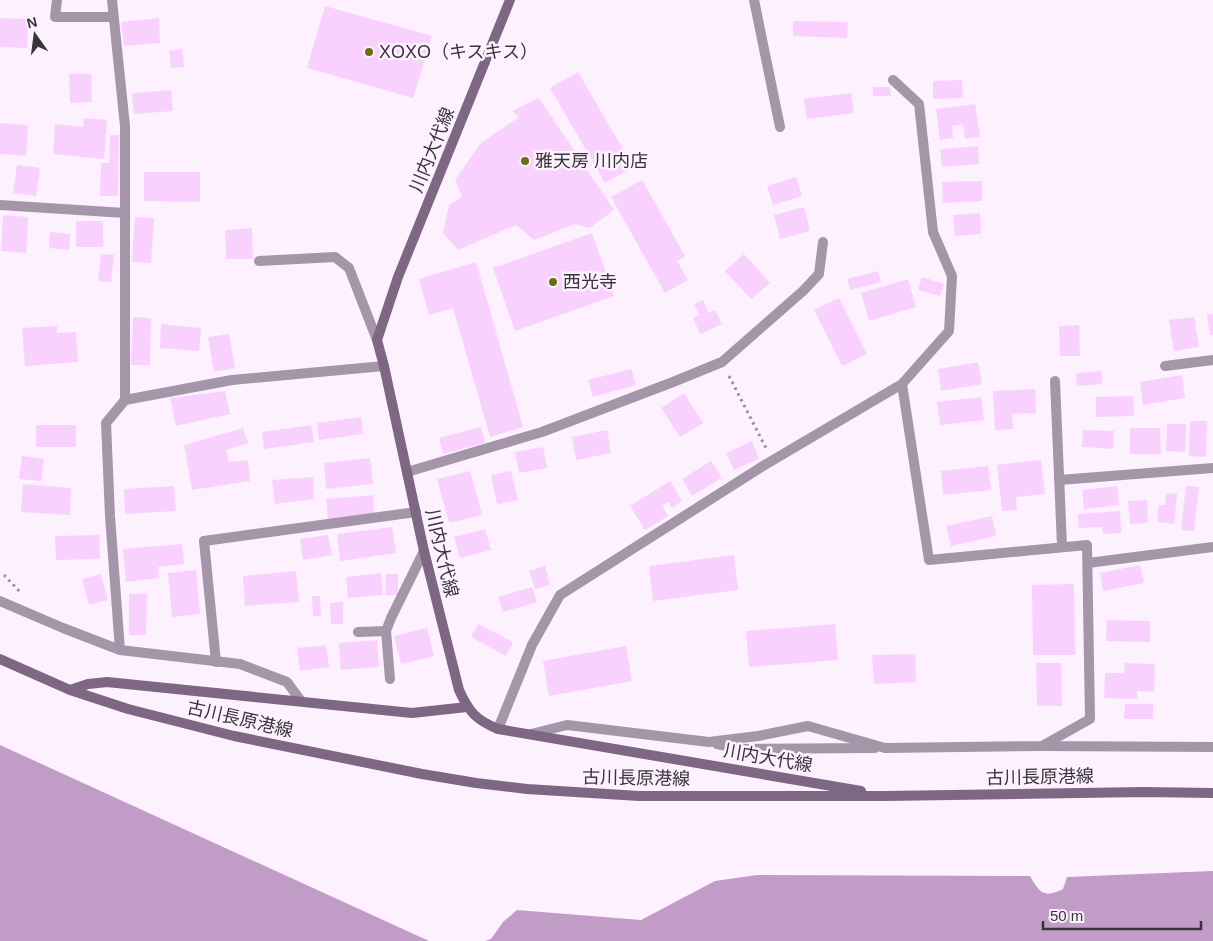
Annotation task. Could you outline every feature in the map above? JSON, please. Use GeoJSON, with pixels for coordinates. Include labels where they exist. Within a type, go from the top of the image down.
{"type":"FeatureCollection","features":[{"type":"Feature","properties":{"kind":"main road","name":"川内大代線"},"geometry":{"type":"LineString","coordinates":[[510,0],[398,277],[376,340],[384,366],[424,551],[459,690],[467,707],[481,722],[498,729],[886,796]]}},
{"type":"Feature","properties":{"kind":"main road","name":"古川長原港線"},"geometry":{"type":"LineString","coordinates":[[0,659],[70,690],[128,709],[234,736],[378,766],[476,783],[580,794],[639,796],[1213,793]]}},
{"type":"Feature","properties":{"kind":"main road","name":"古川長原港線"},"geometry":{"type":"LineString","coordinates":[[70,690],[88,684],[107,682],[412,713],[467,707]]}},
{"type":"Feature","properties":{"kind":"street"},"geometry":{"type":"LineString","coordinates":[[57,0],[55,16],[113,17]]}},
{"type":"Feature","properties":{"kind":"street"},"geometry":{"type":"LineString","coordinates":[[112,0],[125,126],[125,400],[106,423],[110,516],[120,650]]}},
{"type":"Feature","properties":{"kind":"street"},"geometry":{"type":"LineString","coordinates":[[754,0],[780,127]]}},
{"type":"Feature","properties":{"kind":"street"},"geometry":{"type":"LineString","coordinates":[[498,729],[532,645],[560,595],[773,461],[902,384],[949,331],[952,276],[933,232],[919,104],[893,80]]}},
{"type":"Feature","properties":{"kind":"street"},"geometry":{"type":"LineString","coordinates":[[0,206],[125,213]]}},
{"type":"Feature","properties":{"kind":"street"},"geometry":{"type":"LineString","coordinates":[[407,472],[542,432],[722,362],[803,291],[819,274],[823,242]]}},
{"type":"Feature","properties":{"kind":"street"},"geometry":{"type":"LineString","coordinates":[[259,262],[335,257],[349,268],[376,340]]}},
{"type":"Feature","properties":{"kind":"street"},"geometry":{"type":"LineString","coordinates":[[1165,366],[1213,360]]}},
{"type":"Feature","properties":{"kind":"street"},"geometry":{"type":"LineString","coordinates":[[125,400],[232,380],[384,366]]}},
{"type":"Feature","properties":{"kind":"street"},"geometry":{"type":"LineString","coordinates":[[1055,381],[1062,546]]}},
{"type":"Feature","properties":{"kind":"street"},"geometry":{"type":"LineString","coordinates":[[902,384],[929,560],[1087,545],[1090,719],[1042,746]]}},
{"type":"Feature","properties":{"kind":"street"},"geometry":{"type":"LineString","coordinates":[[1059,480],[1213,468]]}},
{"type":"Feature","properties":{"kind":"street"},"geometry":{"type":"LineString","coordinates":[[216,662],[204,541],[416,512]]}},
{"type":"Feature","properties":{"kind":"street"},"geometry":{"type":"LineString","coordinates":[[1088,563],[1213,547]]}},
{"type":"Feature","properties":{"kind":"street"},"geometry":{"type":"LineString","coordinates":[[390,679],[386,631],[424,551]]}},
{"type":"Feature","properties":{"kind":"street"},"geometry":{"type":"LineString","coordinates":[[0,601],[120,650],[240,664],[287,682],[301,701]]}},
{"type":"Feature","properties":{"kind":"street"},"geometry":{"type":"LineString","coordinates":[[358,632],[386,631]]}},
{"type":"Feature","properties":{"kind":"street"},"geometry":{"type":"LineString","coordinates":[[531,734],[567,725],[709,742],[742,749],[1042,746],[1213,748]]}},
{"type":"Feature","properties":{"kind":"street"},"geometry":{"type":"LineString","coordinates":[[709,742],[758,736],[808,726],[885,748]]}},
{"type":"Feature","properties":{"kind":"path"},"geometry":{"type":"LineString","coordinates":[[722,362],[773,461]]}},
{"type":"Feature","properties":{"kind":"shaded area"},"geometry":{"type":"Polygon","coordinates":[[[0,745],[429,941],[0,941],[0,745]]]}},
{"type":"Feature","properties":{"kind":"shaded area"},"geometry":{"type":"Polygon","coordinates":[[[1213,871],[1213,941],[485,941],[491,939],[503,922],[517,910],[641,920],[715,881],[757,875],[1030,876],[1039,890],[1047,894],[1063,889],[1067,877],[1213,871]]]}},
{"type":"Feature","properties":{"kind":"building","name":"XOXO（キスキス）"},"geometry":{"type":"Polygon","coordinates":[[[325,6],[432,36],[413,98],[307,68],[325,6]]]}},
{"type":"Feature","properties":{"kind":"building"},"geometry":{"type":"Polygon","coordinates":[[[0,18],[28,19],[27,48],[0,47],[0,18]]]}},
{"type":"Feature","properties":{"kind":"building"},"geometry":{"type":"Polygon","coordinates":[[[159,18],[160,43],[124,46],[121,22],[159,18]]]}},
{"type":"Feature","properties":{"kind":"building"},"geometry":{"type":"Polygon","coordinates":[[[793,21],[848,22],[847,38],[793,36],[793,21]]]}},
{"type":"Feature","properties":{"kind":"building"},"geometry":{"type":"Polygon","coordinates":[[[182,49],[184,67],[171,68],[169,51],[182,49]]]}},
{"type":"Feature","properties":{"kind":"building"},"geometry":{"type":"Polygon","coordinates":[[[578,72],[633,167],[605,183],[550,88],[578,72]]]}},
{"type":"Feature","properties":{"kind":"building"},"geometry":{"type":"Polygon","coordinates":[[[69,74],[91,74],[92,102],[70,103],[69,74]]]}},
{"type":"Feature","properties":{"kind":"building"},"geometry":{"type":"Polygon","coordinates":[[[962,80],[963,98],[933,99],[933,81],[962,80]]]}},
{"type":"Feature","properties":{"kind":"building"},"geometry":{"type":"Polygon","coordinates":[[[873,87],[890,87],[891,96],[873,96],[873,87]]]}},
{"type":"Feature","properties":{"kind":"building"},"geometry":{"type":"Polygon","coordinates":[[[171,90],[173,111],[134,114],[132,93],[171,90]]]}},
{"type":"Feature","properties":{"kind":"building"},"geometry":{"type":"Polygon","coordinates":[[[851,93],[854,113],[807,119],[804,99],[851,93]]]}},
{"type":"Feature","properties":{"kind":"building","name":"雅天房 川内店"},"geometry":{"type":"Polygon","coordinates":[[[539,98],[614,210],[589,228],[575,224],[534,240],[516,225],[458,250],[443,233],[449,205],[462,197],[455,180],[481,143],[519,117],[512,111],[539,98]]]}},
{"type":"Feature","properties":{"kind":"building"},"geometry":{"type":"Polygon","coordinates":[[[975,104],[980,137],[965,139],[963,124],[952,126],[953,138],[940,140],[936,109],[975,104]]]}},
{"type":"Feature","properties":{"kind":"building"},"geometry":{"type":"Polygon","coordinates":[[[84,118],[107,120],[104,159],[53,154],[55,124],[83,127],[84,118]]]}},
{"type":"Feature","properties":{"kind":"building"},"geometry":{"type":"Polygon","coordinates":[[[0,123],[28,125],[26,156],[0,154],[0,123]]]}},
{"type":"Feature","properties":{"kind":"building"},"geometry":{"type":"Polygon","coordinates":[[[110,135],[119,135],[118,196],[100,196],[101,163],[109,163],[110,135]]]}},
{"type":"Feature","properties":{"kind":"building"},"geometry":{"type":"Polygon","coordinates":[[[978,146],[979,164],[942,167],[940,149],[978,146]]]}},
{"type":"Feature","properties":{"kind":"building"},"geometry":{"type":"Polygon","coordinates":[[[17,165],[40,168],[36,196],[13,193],[17,165]]]}},
{"type":"Feature","properties":{"kind":"building"},"geometry":{"type":"Polygon","coordinates":[[[144,172],[200,172],[200,202],[144,201],[144,172]]]}},
{"type":"Feature","properties":{"kind":"building"},"geometry":{"type":"Polygon","coordinates":[[[796,177],[802,196],[773,205],[767,186],[796,177]]]}},
{"type":"Feature","properties":{"kind":"building"},"geometry":{"type":"Polygon","coordinates":[[[642,180],[685,256],[677,261],[688,280],[665,293],[611,197],[642,180]]]}},
{"type":"Feature","properties":{"kind":"building"},"geometry":{"type":"Polygon","coordinates":[[[982,181],[982,201],[943,203],[942,182],[982,181]]]}},
{"type":"Feature","properties":{"kind":"building"},"geometry":{"type":"Polygon","coordinates":[[[804,207],[810,231],[780,239],[774,215],[804,207]]]}},
{"type":"Feature","properties":{"kind":"building"},"geometry":{"type":"Polygon","coordinates":[[[980,213],[981,234],[955,236],[953,215],[980,213]]]}},
{"type":"Feature","properties":{"kind":"building"},"geometry":{"type":"Polygon","coordinates":[[[3,215],[28,217],[26,253],[1,251],[3,215]]]}},
{"type":"Feature","properties":{"kind":"building"},"geometry":{"type":"Polygon","coordinates":[[[135,217],[154,218],[151,263],[132,262],[135,217]]]}},
{"type":"Feature","properties":{"kind":"building"},"geometry":{"type":"Polygon","coordinates":[[[76,221],[103,221],[103,247],[76,247],[76,221]]]}},
{"type":"Feature","properties":{"kind":"building"},"geometry":{"type":"Polygon","coordinates":[[[252,228],[253,259],[226,259],[225,230],[252,228]]]}},
{"type":"Feature","properties":{"kind":"building"},"geometry":{"type":"Polygon","coordinates":[[[50,232],[70,234],[69,250],[49,248],[50,232]]]}},
{"type":"Feature","properties":{"kind":"building","name":"西光寺"},"geometry":{"type":"Polygon","coordinates":[[[592,233],[614,296],[515,331],[493,268],[592,233]]]}},
{"type":"Feature","properties":{"kind":"building"},"geometry":{"type":"Polygon","coordinates":[[[101,254],[114,255],[111,282],[98,281],[101,254]]]}},
{"type":"Feature","properties":{"kind":"building"},"geometry":{"type":"Polygon","coordinates":[[[744,254],[770,283],[751,299],[725,271],[744,254]]]}},
{"type":"Feature","properties":{"kind":"building"},"geometry":{"type":"Polygon","coordinates":[[[476,262],[523,427],[490,437],[453,308],[429,315],[419,279],[476,262]]]}},
{"type":"Feature","properties":{"kind":"building"},"geometry":{"type":"Polygon","coordinates":[[[878,271],[881,282],[850,290],[847,279],[878,271]]]}},
{"type":"Feature","properties":{"kind":"building"},"geometry":{"type":"Polygon","coordinates":[[[922,277],[944,284],[940,296],[918,290],[922,277]]]}},
{"type":"Feature","properties":{"kind":"building"},"geometry":{"type":"Polygon","coordinates":[[[908,279],[916,307],[869,321],[861,293],[908,279]]]}},
{"type":"Feature","properties":{"kind":"building"},"geometry":{"type":"Polygon","coordinates":[[[839,298],[867,354],[842,366],[814,310],[839,298]]]}},
{"type":"Feature","properties":{"kind":"building"},"geometry":{"type":"Polygon","coordinates":[[[703,300],[708,313],[715,310],[722,324],[700,334],[693,318],[699,315],[694,304],[703,300]]]}},
{"type":"Feature","properties":{"kind":"building"},"geometry":{"type":"Polygon","coordinates":[[[1213,314],[1213,335],[1210,335],[1207,315],[1213,314]]]}},
{"type":"Feature","properties":{"kind":"building"},"geometry":{"type":"Polygon","coordinates":[[[133,317],[151,318],[150,365],[131,365],[133,317]]]}},
{"type":"Feature","properties":{"kind":"building"},"geometry":{"type":"Polygon","coordinates":[[[1194,317],[1199,347],[1174,351],[1169,320],[1194,317]]]}},
{"type":"Feature","properties":{"kind":"building"},"geometry":{"type":"Polygon","coordinates":[[[161,324],[201,328],[199,351],[160,348],[161,324]]]}},
{"type":"Feature","properties":{"kind":"building"},"geometry":{"type":"Polygon","coordinates":[[[1079,325],[1080,356],[1060,356],[1059,326],[1079,325]]]}},
{"type":"Feature","properties":{"kind":"building"},"geometry":{"type":"Polygon","coordinates":[[[57,326],[57,333],[76,332],[78,362],[25,366],[22,328],[57,326]]]}},
{"type":"Feature","properties":{"kind":"building"},"geometry":{"type":"Polygon","coordinates":[[[229,334],[235,368],[214,372],[208,337],[229,334]]]}},
{"type":"Feature","properties":{"kind":"building"},"geometry":{"type":"Polygon","coordinates":[[[978,362],[982,384],[941,391],[938,369],[978,362]]]}},
{"type":"Feature","properties":{"kind":"building"},"geometry":{"type":"Polygon","coordinates":[[[631,369],[636,385],[593,397],[588,380],[631,369]]]}},
{"type":"Feature","properties":{"kind":"building"},"geometry":{"type":"Polygon","coordinates":[[[1101,371],[1102,384],[1077,386],[1076,373],[1101,371]]]}},
{"type":"Feature","properties":{"kind":"building"},"geometry":{"type":"Polygon","coordinates":[[[1182,375],[1185,398],[1143,405],[1140,382],[1182,375]]]}},
{"type":"Feature","properties":{"kind":"building"},"geometry":{"type":"Polygon","coordinates":[[[1035,389],[1036,413],[1012,414],[1013,429],[995,430],[993,391],[1035,389]]]}},
{"type":"Feature","properties":{"kind":"building"},"geometry":{"type":"Polygon","coordinates":[[[225,391],[230,414],[176,426],[170,398],[225,391]]]}},
{"type":"Feature","properties":{"kind":"building"},"geometry":{"type":"Polygon","coordinates":[[[684,393],[703,423],[680,437],[661,408],[684,393]]]}},
{"type":"Feature","properties":{"kind":"building"},"geometry":{"type":"Polygon","coordinates":[[[1133,396],[1134,416],[1096,417],[1096,397],[1133,396]]]}},
{"type":"Feature","properties":{"kind":"building"},"geometry":{"type":"Polygon","coordinates":[[[981,397],[984,420],[940,425],[937,402],[981,397]]]}},
{"type":"Feature","properties":{"kind":"building"},"geometry":{"type":"Polygon","coordinates":[[[361,417],[363,434],[319,440],[317,423],[361,417]]]}},
{"type":"Feature","properties":{"kind":"building"},"geometry":{"type":"Polygon","coordinates":[[[1190,421],[1207,421],[1206,457],[1189,456],[1190,421]]]}},
{"type":"Feature","properties":{"kind":"building"},"geometry":{"type":"Polygon","coordinates":[[[1167,424],[1186,424],[1185,452],[1166,451],[1167,424]]]}},
{"type":"Feature","properties":{"kind":"building"},"geometry":{"type":"Polygon","coordinates":[[[36,425],[76,425],[76,447],[36,447],[36,425]]]}},
{"type":"Feature","properties":{"kind":"building"},"geometry":{"type":"Polygon","coordinates":[[[311,425],[314,442],[264,449],[262,432],[311,425]]]}},
{"type":"Feature","properties":{"kind":"building"},"geometry":{"type":"Polygon","coordinates":[[[481,427],[485,443],[443,454],[439,438],[481,427]]]}},
{"type":"Feature","properties":{"kind":"building"},"geometry":{"type":"Polygon","coordinates":[[[243,428],[248,443],[226,450],[229,462],[248,460],[250,481],[192,490],[184,445],[243,428]]]}},
{"type":"Feature","properties":{"kind":"building"},"geometry":{"type":"Polygon","coordinates":[[[1130,428],[1160,428],[1161,454],[1130,454],[1130,428]]]}},
{"type":"Feature","properties":{"kind":"building"},"geometry":{"type":"Polygon","coordinates":[[[607,430],[611,453],[576,460],[572,437],[607,430]]]}},
{"type":"Feature","properties":{"kind":"building"},"geometry":{"type":"Polygon","coordinates":[[[1083,430],[1114,431],[1113,449],[1082,447],[1083,430]]]}},
{"type":"Feature","properties":{"kind":"building"},"geometry":{"type":"Polygon","coordinates":[[[752,441],[759,459],[734,470],[726,453],[752,441]]]}},
{"type":"Feature","properties":{"kind":"building"},"geometry":{"type":"Polygon","coordinates":[[[543,447],[547,468],[519,473],[515,452],[543,447]]]}},
{"type":"Feature","properties":{"kind":"building"},"geometry":{"type":"Polygon","coordinates":[[[22,456],[44,459],[41,481],[19,479],[22,456]]]}},
{"type":"Feature","properties":{"kind":"building"},"geometry":{"type":"Polygon","coordinates":[[[370,458],[373,484],[326,489],[324,463],[370,458]]]}},
{"type":"Feature","properties":{"kind":"building"},"geometry":{"type":"Polygon","coordinates":[[[1041,460],[1045,494],[1016,497],[1017,510],[1002,511],[997,465],[1041,460]]]}},
{"type":"Feature","properties":{"kind":"building"},"geometry":{"type":"Polygon","coordinates":[[[711,461],[722,478],[692,496],[682,479],[711,461]]]}},
{"type":"Feature","properties":{"kind":"building"},"geometry":{"type":"Polygon","coordinates":[[[988,466],[991,490],[943,495],[941,471],[988,466]]]}},
{"type":"Feature","properties":{"kind":"building"},"geometry":{"type":"Polygon","coordinates":[[[470,471],[482,515],[449,523],[437,479],[470,471]]]}},
{"type":"Feature","properties":{"kind":"building"},"geometry":{"type":"Polygon","coordinates":[[[511,471],[518,500],[497,504],[491,475],[511,471]]]}},
{"type":"Feature","properties":{"kind":"building"},"geometry":{"type":"Polygon","coordinates":[[[313,477],[314,499],[275,504],[272,480],[313,477]]]}},
{"type":"Feature","properties":{"kind":"building"},"geometry":{"type":"Polygon","coordinates":[[[670,481],[682,501],[672,508],[668,502],[662,506],[668,516],[645,530],[630,506],[670,481]]]}},
{"type":"Feature","properties":{"kind":"building"},"geometry":{"type":"Polygon","coordinates":[[[23,484],[71,488],[70,515],[21,512],[23,484]]]}},
{"type":"Feature","properties":{"kind":"building"},"geometry":{"type":"Polygon","coordinates":[[[174,486],[176,511],[125,514],[124,489],[174,486]]]}},
{"type":"Feature","properties":{"kind":"building"},"geometry":{"type":"Polygon","coordinates":[[[1117,486],[1119,505],[1084,509],[1082,490],[1117,486]]]}},
{"type":"Feature","properties":{"kind":"building"},"geometry":{"type":"Polygon","coordinates":[[[1186,486],[1199,487],[1194,531],[1181,530],[1186,486]]]}},
{"type":"Feature","properties":{"kind":"building"},"geometry":{"type":"Polygon","coordinates":[[[1166,493],[1177,494],[1174,524],[1157,522],[1159,505],[1165,505],[1166,493]]]}},
{"type":"Feature","properties":{"kind":"building"},"geometry":{"type":"Polygon","coordinates":[[[373,495],[374,515],[328,519],[326,499],[373,495]]]}},
{"type":"Feature","properties":{"kind":"building"},"geometry":{"type":"Polygon","coordinates":[[[1147,500],[1148,523],[1130,524],[1128,501],[1147,500]]]}},
{"type":"Feature","properties":{"kind":"building"},"geometry":{"type":"Polygon","coordinates":[[[1120,511],[1121,533],[1103,534],[1102,527],[1079,528],[1078,514],[1120,511]]]}},
{"type":"Feature","properties":{"kind":"building"},"geometry":{"type":"Polygon","coordinates":[[[992,516],[996,536],[951,546],[946,526],[992,516]]]}},
{"type":"Feature","properties":{"kind":"building"},"geometry":{"type":"Polygon","coordinates":[[[392,527],[396,553],[340,561],[337,534],[392,527]]]}},
{"type":"Feature","properties":{"kind":"building"},"geometry":{"type":"Polygon","coordinates":[[[485,529],[491,550],[460,558],[454,537],[485,529]]]}},
{"type":"Feature","properties":{"kind":"building"},"geometry":{"type":"Polygon","coordinates":[[[99,535],[100,559],[56,560],[55,536],[99,535]]]}},
{"type":"Feature","properties":{"kind":"building"},"geometry":{"type":"Polygon","coordinates":[[[328,535],[332,555],[303,560],[300,539],[328,535]]]}},
{"type":"Feature","properties":{"kind":"building"},"geometry":{"type":"Polygon","coordinates":[[[182,544],[184,564],[158,567],[159,578],[126,582],[123,549],[182,544]]]}},
{"type":"Feature","properties":{"kind":"building"},"geometry":{"type":"Polygon","coordinates":[[[734,555],[738,590],[653,601],[649,566],[734,555]]]}},
{"type":"Feature","properties":{"kind":"building"},"geometry":{"type":"Polygon","coordinates":[[[1140,565],[1144,583],[1103,591],[1100,573],[1140,565]]]}},
{"type":"Feature","properties":{"kind":"building"},"geometry":{"type":"Polygon","coordinates":[[[545,566],[550,585],[535,589],[529,571],[545,566]]]}},
{"type":"Feature","properties":{"kind":"building"},"geometry":{"type":"Polygon","coordinates":[[[196,570],[200,614],[172,617],[168,573],[196,570]]]}},
{"type":"Feature","properties":{"kind":"building"},"geometry":{"type":"Polygon","coordinates":[[[296,571],[299,602],[245,606],[243,576],[296,571]]]}},
{"type":"Feature","properties":{"kind":"building"},"geometry":{"type":"Polygon","coordinates":[[[381,573],[383,595],[348,598],[346,577],[381,573]]]}},
{"type":"Feature","properties":{"kind":"building"},"geometry":{"type":"Polygon","coordinates":[[[101,574],[108,600],[89,605],[82,579],[101,574]]]}},
{"type":"Feature","properties":{"kind":"building"},"geometry":{"type":"Polygon","coordinates":[[[386,574],[398,574],[398,595],[385,595],[386,574]]]}},
{"type":"Feature","properties":{"kind":"building"},"geometry":{"type":"Polygon","coordinates":[[[1074,584],[1075,655],[1033,655],[1032,585],[1074,584]]]}},
{"type":"Feature","properties":{"kind":"building"},"geometry":{"type":"Polygon","coordinates":[[[532,587],[537,602],[503,612],[498,597],[532,587]]]}},
{"type":"Feature","properties":{"kind":"building"},"geometry":{"type":"Polygon","coordinates":[[[129,594],[147,594],[146,635],[129,635],[129,594]]]}},
{"type":"Feature","properties":{"kind":"building"},"geometry":{"type":"Polygon","coordinates":[[[312,596],[320,596],[321,616],[313,616],[312,596]]]}},
{"type":"Feature","properties":{"kind":"building"},"geometry":{"type":"Polygon","coordinates":[[[343,602],[343,624],[331,624],[330,603],[343,602]]]}},
{"type":"Feature","properties":{"kind":"building"},"geometry":{"type":"Polygon","coordinates":[[[1107,620],[1150,621],[1150,642],[1106,641],[1107,620]]]}},
{"type":"Feature","properties":{"kind":"building"},"geometry":{"type":"Polygon","coordinates":[[[478,624],[513,642],[506,656],[471,637],[478,624]]]}},
{"type":"Feature","properties":{"kind":"building"},"geometry":{"type":"Polygon","coordinates":[[[835,624],[838,660],[749,667],[746,631],[835,624]]]}},
{"type":"Feature","properties":{"kind":"building"},"geometry":{"type":"Polygon","coordinates":[[[427,628],[434,656],[401,664],[394,636],[427,628]]]}},
{"type":"Feature","properties":{"kind":"building"},"geometry":{"type":"Polygon","coordinates":[[[377,640],[379,667],[341,670],[339,643],[377,640]]]}},
{"type":"Feature","properties":{"kind":"building"},"geometry":{"type":"Polygon","coordinates":[[[326,645],[329,667],[300,671],[297,648],[326,645]]]}},
{"type":"Feature","properties":{"kind":"building"},"geometry":{"type":"Polygon","coordinates":[[[626,646],[632,681],[549,696],[543,661],[626,646]]]}},
{"type":"Feature","properties":{"kind":"building"},"geometry":{"type":"Polygon","coordinates":[[[915,654],[916,682],[874,684],[872,655],[915,654]]]}},
{"type":"Feature","properties":{"kind":"building"},"geometry":{"type":"Polygon","coordinates":[[[1036,663],[1061,663],[1062,706],[1037,706],[1036,663]]]}},
{"type":"Feature","properties":{"kind":"building"},"geometry":{"type":"Polygon","coordinates":[[[1125,663],[1155,664],[1154,692],[1137,691],[1137,699],[1104,698],[1105,673],[1124,673],[1125,663]]]}},
{"type":"Feature","properties":{"kind":"building"},"geometry":{"type":"Polygon","coordinates":[[[1125,704],[1153,704],[1153,719],[1124,719],[1125,704]]]}},
{"type":"Feature","properties":{"kind":"place","name":"XOXO（キスキス）"},"geometry":{"type":"Point","coordinates":[369,52]}},
{"type":"Feature","properties":{"kind":"place","name":"雅天房 川内店"},"geometry":{"type":"Point","coordinates":[525,161]}},
{"type":"Feature","properties":{"kind":"place","name":"西光寺"},"geometry":{"type":"Point","coordinates":[553,282]}}]}
